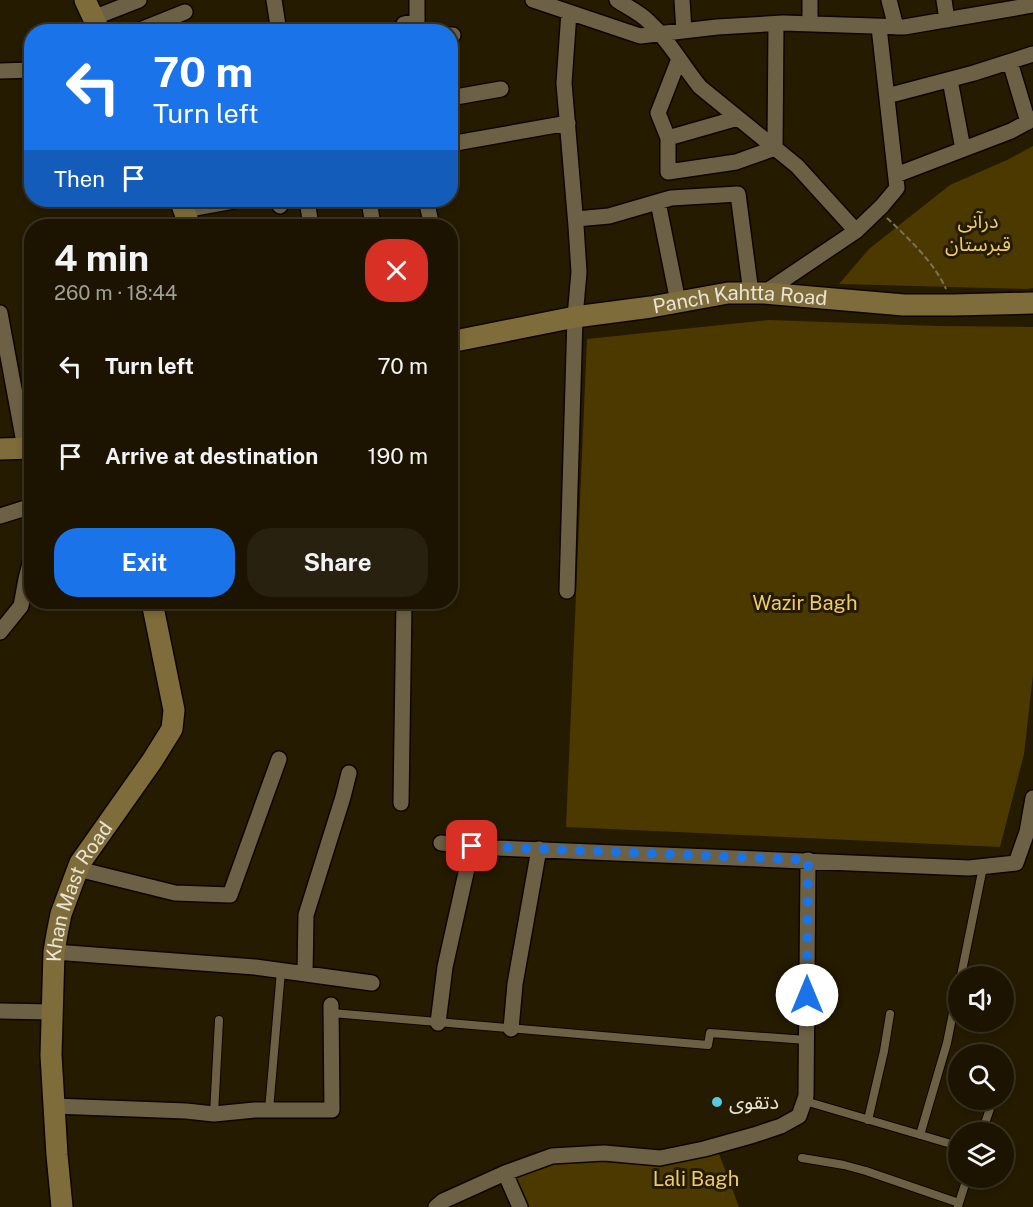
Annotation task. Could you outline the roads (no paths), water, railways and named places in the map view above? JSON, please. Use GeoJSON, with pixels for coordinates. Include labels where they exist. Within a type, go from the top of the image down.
{"type":"FeatureCollection","features":[{"type":"Feature","properties":{"kind":"main road","name":"Panch Kahtta Road"},"geometry":{"type":"LineString","coordinates":[[458,340],[575,317],[728,293],[757,293],[904,305],[1033,303]]}},
{"type":"Feature","properties":{"kind":"main road"},"geometry":{"type":"LineString","coordinates":[[0,449],[24,448]]}},
{"type":"Feature","properties":{"kind":"main road","name":"Khan Mast Road"},"geometry":{"type":"LineString","coordinates":[[62,1207],[51,1056],[54,952],[61,915],[80,863],[172,729],[174,710],[153,609]]}},
{"type":"Feature","properties":{"kind":"street"},"geometry":{"type":"LineString","coordinates":[[93,16],[139,0]]}},
{"type":"Feature","properties":{"kind":"street"},"geometry":{"type":"LineString","coordinates":[[274,0],[278,24]]}},
{"type":"Feature","properties":{"kind":"street"},"geometry":{"type":"LineString","coordinates":[[404,24],[417,21],[417,0]]}},
{"type":"Feature","properties":{"kind":"street"},"geometry":{"type":"LineString","coordinates":[[533,0],[640,36],[717,27],[776,24],[896,27],[947,20],[986,7],[1033,5]]}},
{"type":"Feature","properties":{"kind":"street"},"geometry":{"type":"LineString","coordinates":[[617,0],[646,19],[668,42],[700,87],[797,166],[856,231]]}},
{"type":"Feature","properties":{"kind":"street"},"geometry":{"type":"LineString","coordinates":[[682,0],[684,31]]}},
{"type":"Feature","properties":{"kind":"street"},"geometry":{"type":"LineString","coordinates":[[810,0],[810,24]]}},
{"type":"Feature","properties":{"kind":"street"},"geometry":{"type":"LineString","coordinates":[[889,0],[896,27]]}},
{"type":"Feature","properties":{"kind":"street"},"geometry":{"type":"LineString","coordinates":[[944,0],[947,20]]}},
{"type":"Feature","properties":{"kind":"street"},"geometry":{"type":"LineString","coordinates":[[155,24],[185,12]]}},
{"type":"Feature","properties":{"kind":"street"},"geometry":{"type":"LineString","coordinates":[[567,591],[575,317],[579,272],[564,83],[568,12]]}},
{"type":"Feature","properties":{"kind":"street"},"geometry":{"type":"LineString","coordinates":[[775,148],[776,24]]}},
{"type":"Feature","properties":{"kind":"street"},"geometry":{"type":"LineString","coordinates":[[576,219],[609,216],[671,198],[738,194],[757,293],[856,231],[897,188],[879,27]]}},
{"type":"Feature","properties":{"kind":"street"},"geometry":{"type":"LineString","coordinates":[[887,96],[950,80],[1033,54]]}},
{"type":"Feature","properties":{"kind":"street"},"geometry":{"type":"LineString","coordinates":[[679,59],[658,113],[668,138],[668,172],[736,162],[775,148]]}},
{"type":"Feature","properties":{"kind":"street"},"geometry":{"type":"LineString","coordinates":[[896,175],[1011,131],[1030,121],[1010,62]]}},
{"type":"Feature","properties":{"kind":"street"},"geometry":{"type":"LineString","coordinates":[[0,71],[24,70]]}},
{"type":"Feature","properties":{"kind":"street"},"geometry":{"type":"LineString","coordinates":[[950,80],[963,148]]}},
{"type":"Feature","properties":{"kind":"street"},"geometry":{"type":"LineString","coordinates":[[458,97],[501,89]]}},
{"type":"Feature","properties":{"kind":"street"},"geometry":{"type":"LineString","coordinates":[[668,138],[738,118]]}},
{"type":"Feature","properties":{"kind":"street"},"geometry":{"type":"LineString","coordinates":[[458,143],[568,123]]}},
{"type":"Feature","properties":{"kind":"street"},"geometry":{"type":"LineString","coordinates":[[658,202],[678,302]]}},
{"type":"Feature","properties":{"kind":"street"},"geometry":{"type":"LineString","coordinates":[[185,212],[208,207]]}},
{"type":"Feature","properties":{"kind":"street"},"geometry":{"type":"LineString","coordinates":[[0,313],[24,429]]}},
{"type":"Feature","properties":{"kind":"street"},"geometry":{"type":"LineString","coordinates":[[0,516],[24,508]]}},
{"type":"Feature","properties":{"kind":"street"},"geometry":{"type":"LineString","coordinates":[[0,632],[21,606],[24,590]]}},
{"type":"Feature","properties":{"kind":"street"},"geometry":{"type":"LineString","coordinates":[[401,803],[404,609]]}},
{"type":"Feature","properties":{"kind":"street"},"geometry":{"type":"LineString","coordinates":[[78,869],[175,892],[230,895],[279,759]]}},
{"type":"Feature","properties":{"kind":"street"},"geometry":{"type":"LineString","coordinates":[[305,974],[306,915],[349,773]]}},
{"type":"Feature","properties":{"kind":"street"},"geometry":{"type":"LineString","coordinates":[[441,843],[983,867],[1016,863],[1027,832],[1033,798]]}},
{"type":"Feature","properties":{"kind":"street"},"geometry":{"type":"LineString","coordinates":[[438,1023],[445,967],[472,846]]}},
{"type":"Feature","properties":{"kind":"street"},"geometry":{"type":"LineString","coordinates":[[511,1029],[515,984],[539,849]]}},
{"type":"Feature","properties":{"kind":"street"},"geometry":{"type":"LineString","coordinates":[[442,1205],[505,1173],[552,1156],[604,1153],[660,1158],[704,1149],[781,1126],[799,1116],[806,1096],[808,860]]}},
{"type":"Feature","properties":{"kind":"street"},"geometry":{"type":"LineString","coordinates":[[54,952],[255,967],[372,983]]}},
{"type":"Feature","properties":{"kind":"street"},"geometry":{"type":"LineString","coordinates":[[54,1106],[214,1114],[269,1110],[332,1110],[332,1009]]}},
{"type":"Feature","properties":{"kind":"street"},"geometry":{"type":"LineString","coordinates":[[0,1011],[53,1012]]}},
{"type":"Feature","properties":{"kind":"street"},"geometry":{"type":"LineString","coordinates":[[505,1173],[520,1207]]}},
{"type":"Feature","properties":{"kind":"lane"},"geometry":{"type":"LineString","coordinates":[[963,966],[983,867]]}},
{"type":"Feature","properties":{"kind":"lane"},"geometry":{"type":"LineString","coordinates":[[269,1110],[281,971]]}},
{"type":"Feature","properties":{"kind":"lane"},"geometry":{"type":"LineString","coordinates":[[332,1009],[438,1023],[708,1045],[710,1033],[807,1040]]}},
{"type":"Feature","properties":{"kind":"lane"},"geometry":{"type":"LineString","coordinates":[[868,1120],[890,1014]]}},
{"type":"Feature","properties":{"kind":"lane"},"geometry":{"type":"LineString","coordinates":[[214,1114],[219,1020]]}},
{"type":"Feature","properties":{"kind":"lane"},"geometry":{"type":"LineString","coordinates":[[920,1135],[950,1032]]}},
{"type":"Feature","properties":{"kind":"lane"},"geometry":{"type":"LineString","coordinates":[[805,1101],[948,1143]]}},
{"type":"Feature","properties":{"kind":"lane"},"geometry":{"type":"LineString","coordinates":[[802,1158],[866,1171],[958,1205],[964,1188]]}},
{"type":"Feature","properties":{"kind":"place","name":"دتقوى"},"geometry":{"type":"Point","coordinates":[717,1102]}},
{"type":"Feature","properties":{"kind":"park label","name":"درآنی قبرستان"},"geometry":{"type":"Point","coordinates":[978,232]}},
{"type":"Feature","properties":{"kind":"park label","name":"Wazir Bagh"},"geometry":{"type":"Point","coordinates":[805,603]}},
{"type":"Feature","properties":{"kind":"park label","name":"Lali Bagh"},"geometry":{"type":"Point","coordinates":[696,1179]}}]}
